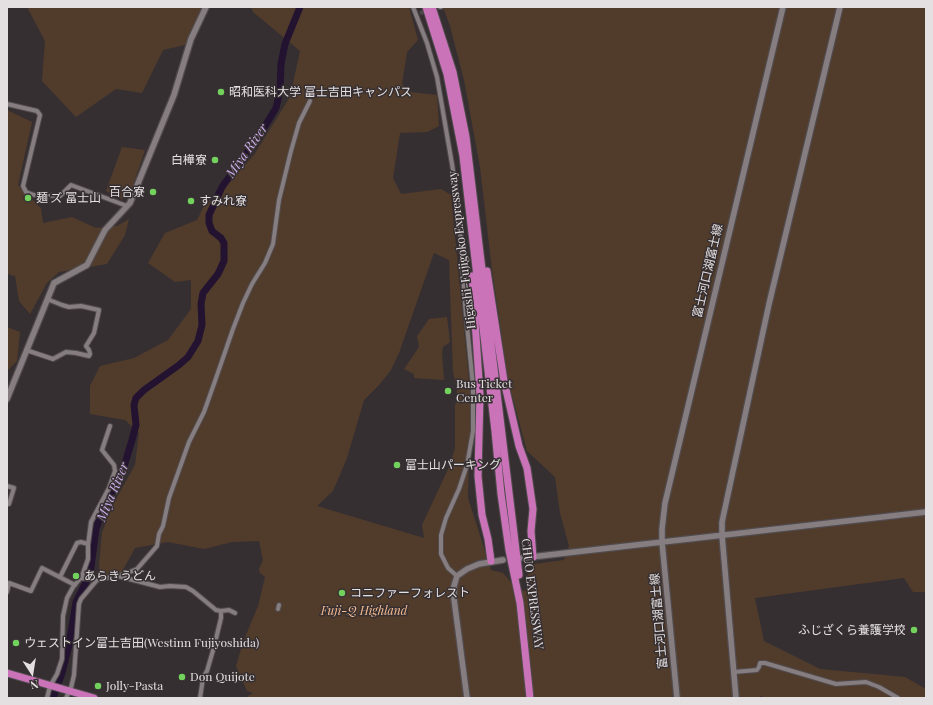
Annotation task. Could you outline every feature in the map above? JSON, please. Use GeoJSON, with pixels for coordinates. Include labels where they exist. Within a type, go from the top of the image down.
{"type":"FeatureCollection","features":[{"type":"Feature","properties":{"kind":"highway","name":"Higashi-Fujigoko Expressway"},"geometry":{"type":"LineString","coordinates":[[426,7],[442,56],[452,96],[462,156],[495,431],[501,494]]}},
{"type":"Feature","properties":{"kind":"highway","name":"Higashi-Fujigoko Expressway"},"geometry":{"type":"LineString","coordinates":[[432,7],[448,54],[458,94],[466,143],[476,214],[509,493]]}},
{"type":"Feature","properties":{"kind":"highway"},"geometry":{"type":"LineString","coordinates":[[476,214],[504,380],[519,446],[528,475],[533,510],[531,531],[533,557]]}},
{"type":"Feature","properties":{"kind":"highway"},"geometry":{"type":"LineString","coordinates":[[475,258],[472,268],[480,395],[478,476],[482,515],[488,539],[491,561]]}},
{"type":"Feature","properties":{"kind":"highway","name":"CHUO EXPRESSWAY"},"geometry":{"type":"LineString","coordinates":[[509,493],[528,651],[531,698]]}},
{"type":"Feature","properties":{"kind":"highway","name":"CHUO EXPRESSWAY"},"geometry":{"type":"LineString","coordinates":[[501,494],[509,550],[520,602],[531,698]]}},
{"type":"Feature","properties":{"kind":"highway"},"geometry":{"type":"LineString","coordinates":[[7,673],[80,698]]}},
{"type":"Feature","properties":{"kind":"highway"},"geometry":{"type":"LineString","coordinates":[[7,677],[51,688]]}},
{"type":"Feature","properties":{"kind":"highway"},"geometry":{"type":"LineString","coordinates":[[67,694],[94,698]]}},
{"type":"Feature","properties":{"kind":"main road"},"geometry":{"type":"LineString","coordinates":[[7,398],[54,283],[87,265],[105,230],[130,204],[174,95],[191,39],[206,7]]}},
{"type":"Feature","properties":{"kind":"main road","name":"富士河口湖富士線"},"geometry":{"type":"LineString","coordinates":[[677,698],[662,542],[665,503],[783,7]]}},
{"type":"Feature","properties":{"kind":"main road"},"geometry":{"type":"LineString","coordinates":[[736,698],[722,522],[769,304],[840,7]]}},
{"type":"Feature","properties":{"kind":"main road"},"geometry":{"type":"LineString","coordinates":[[522,558],[926,512]]}},
{"type":"Feature","properties":{"kind":"main road"},"geometry":{"type":"LineString","coordinates":[[467,698],[454,599],[454,586],[457,576],[467,568],[491,561],[503,560]]}},
{"type":"Feature","properties":{"kind":"street"},"geometry":{"type":"LineString","coordinates":[[413,7],[418,14],[427,44],[436,77],[447,130],[459,212],[473,386],[472,441],[467,465],[459,489],[446,518],[441,535],[441,554],[448,568],[457,576]]}},
{"type":"Feature","properties":{"kind":"street"},"geometry":{"type":"LineString","coordinates":[[82,578],[96,579],[117,576],[137,569],[157,546],[169,498],[189,442],[204,412],[243,303],[252,284],[268,258],[273,244],[279,200],[291,151],[299,123],[310,101]]}},
{"type":"Feature","properties":{"kind":"street"},"geometry":{"type":"LineString","coordinates":[[7,104],[37,110],[40,115],[23,186],[26,192],[34,195],[60,196],[71,185],[127,206]]}},
{"type":"Feature","properties":{"kind":"street"},"geometry":{"type":"LineString","coordinates":[[465,299],[470,298]]}},
{"type":"Feature","properties":{"kind":"street"},"geometry":{"type":"LineString","coordinates":[[26,350],[52,358],[66,352],[76,352],[89,356],[90,354],[86,346],[94,333],[99,310],[81,306],[62,306],[47,300]]}},
{"type":"Feature","properties":{"kind":"street"},"geometry":{"type":"LineString","coordinates":[[47,698],[62,659],[63,616],[67,598],[75,585],[82,578],[88,559],[88,544],[91,522],[109,488],[115,471],[114,465],[102,450],[110,426]]}},
{"type":"Feature","properties":{"kind":"street"},"geometry":{"type":"LineString","coordinates":[[7,486],[14,488],[9,504],[7,504]]}},
{"type":"Feature","properties":{"kind":"street"},"geometry":{"type":"LineString","coordinates":[[60,577],[77,543],[81,542],[88,544]]}},
{"type":"Feature","properties":{"kind":"street"},"geometry":{"type":"LineString","coordinates":[[7,592],[10,583],[31,591],[42,568],[75,585]]}},
{"type":"Feature","properties":{"kind":"street"},"geometry":{"type":"LineString","coordinates":[[117,576],[160,587],[186,587],[194,591],[216,610],[221,612],[229,610],[235,613]]}},
{"type":"Feature","properties":{"kind":"street"},"geometry":{"type":"LineString","coordinates":[[67,694],[74,675],[79,604],[81,598],[96,579]]}},
{"type":"Feature","properties":{"kind":"street"},"geometry":{"type":"LineString","coordinates":[[200,698],[203,678],[207,671],[222,618],[221,612]]}},
{"type":"Feature","properties":{"kind":"street"},"geometry":{"type":"LineString","coordinates":[[734,672],[757,670],[760,664],[765,663],[836,684],[866,682],[880,687],[898,698]]}},
{"type":"Feature","properties":{"kind":"green space"},"geometry":{"type":"Polygon","coordinates":[[[27,7],[202,7],[185,45],[163,50],[142,93],[116,89],[76,117],[42,81],[45,41],[27,7]]]}},
{"type":"Feature","properties":{"kind":"green space","name":"Fuji-Q Highland"},"geometry":{"type":"Polygon","coordinates":[[[251,7],[409,7],[418,40],[407,52],[402,84],[410,92],[437,95],[439,126],[427,132],[400,133],[393,178],[401,194],[441,189],[451,195],[472,412],[469,450],[468,498],[491,570],[503,573],[517,589],[526,591],[527,576],[534,564],[564,560],[569,546],[560,513],[555,477],[527,451],[508,380],[492,270],[480,167],[464,80],[450,26],[443,7],[926,7],[926,592],[913,592],[904,578],[755,598],[764,641],[820,669],[905,677],[926,689],[926,698],[768,698],[760,696],[760,698],[245,698],[253,693],[247,691],[236,666],[243,642],[258,606],[265,577],[260,573],[259,569],[263,560],[259,541],[232,542],[204,549],[168,542],[135,548],[119,577],[100,581],[99,565],[102,533],[112,506],[135,465],[139,433],[125,420],[90,414],[90,386],[100,366],[134,358],[168,340],[191,309],[191,280],[175,282],[148,263],[165,233],[197,220],[203,208],[226,186],[254,155],[290,97],[300,51],[253,12],[251,7]],[[434,253],[399,353],[391,370],[364,400],[347,458],[333,491],[317,506],[424,538],[422,525],[449,467],[455,448],[455,405],[457,401],[457,389],[453,372],[449,260],[434,253]]]}},
{"type":"Feature","properties":{"kind":"green space"},"geometry":{"type":"Polygon","coordinates":[[[7,110],[32,122],[18,185],[41,208],[43,223],[72,217],[96,228],[117,226],[129,219],[125,235],[107,264],[59,272],[47,283],[30,314],[19,301],[15,276],[7,274],[7,110]]]}},
{"type":"Feature","properties":{"kind":"green space"},"geometry":{"type":"Polygon","coordinates":[[[122,147],[145,150],[129,197],[121,199],[106,191],[122,147]]]}},
{"type":"Feature","properties":{"kind":"green space"},"geometry":{"type":"Polygon","coordinates":[[[447,317],[450,342],[443,347],[442,353],[444,380],[414,378],[414,374],[404,369],[419,347],[417,336],[429,319],[447,317]]]}},
{"type":"Feature","properties":{"kind":"green space"},"geometry":{"type":"Polygon","coordinates":[[[7,327],[20,332],[17,361],[7,371],[7,327]]]}},
{"type":"Feature","properties":{"kind":"waterway","name":"Miya River"},"geometry":{"type":"LineString","coordinates":[[53,698],[62,673],[69,645],[76,602],[90,574],[96,529],[101,514],[123,470],[132,440],[136,425],[134,405],[136,398],[144,390],[188,357],[198,341],[202,325],[201,304],[203,293],[218,274],[224,261],[224,243],[221,238],[212,231],[209,223],[209,215],[222,187],[259,136],[276,108],[280,91],[281,64],[285,44],[300,7]]}},
{"type":"Feature","properties":{"kind":"tunnel"},"geometry":{"type":"LineString","coordinates":[[420,13],[440,7]]}},
{"type":"Feature","properties":{"kind":"place","name":"昭和医科大学 富士吉田キャンパス"},"geometry":{"type":"Point","coordinates":[221,92]}},
{"type":"Feature","properties":{"kind":"place","name":"白樺寮"},"geometry":{"type":"Point","coordinates":[215,160]}},
{"type":"Feature","properties":{"kind":"place","name":"百合寮"},"geometry":{"type":"Point","coordinates":[153,192]}},
{"type":"Feature","properties":{"kind":"place","name":"麺'ズ 冨士山"},"geometry":{"type":"Point","coordinates":[28,198]}},
{"type":"Feature","properties":{"kind":"place","name":"すみれ寮"},"geometry":{"type":"Point","coordinates":[191,201]}},
{"type":"Feature","properties":{"kind":"place","name":"Bus Ticket Center"},"geometry":{"type":"Point","coordinates":[448,391]}},
{"type":"Feature","properties":{"kind":"place","name":"富士山パーキング"},"geometry":{"type":"Point","coordinates":[397,465]}},
{"type":"Feature","properties":{"kind":"place","name":"あらきうどん"},"geometry":{"type":"Point","coordinates":[76,576]}},
{"type":"Feature","properties":{"kind":"place","name":"コニファーフォレスト"},"geometry":{"type":"Point","coordinates":[342,593]}},
{"type":"Feature","properties":{"kind":"place","name":"ふじざくら養護学校"},"geometry":{"type":"Point","coordinates":[914,630]}},
{"type":"Feature","properties":{"kind":"place","name":"ウェストイン富士吉田(Westinn Fujiyoshida)"},"geometry":{"type":"Point","coordinates":[16,643]}},
{"type":"Feature","properties":{"kind":"place","name":"Don Quijote"},"geometry":{"type":"Point","coordinates":[182,677]}},
{"type":"Feature","properties":{"kind":"place","name":"Jolly-Pasta"},"geometry":{"type":"Point","coordinates":[98,686]}}]}
